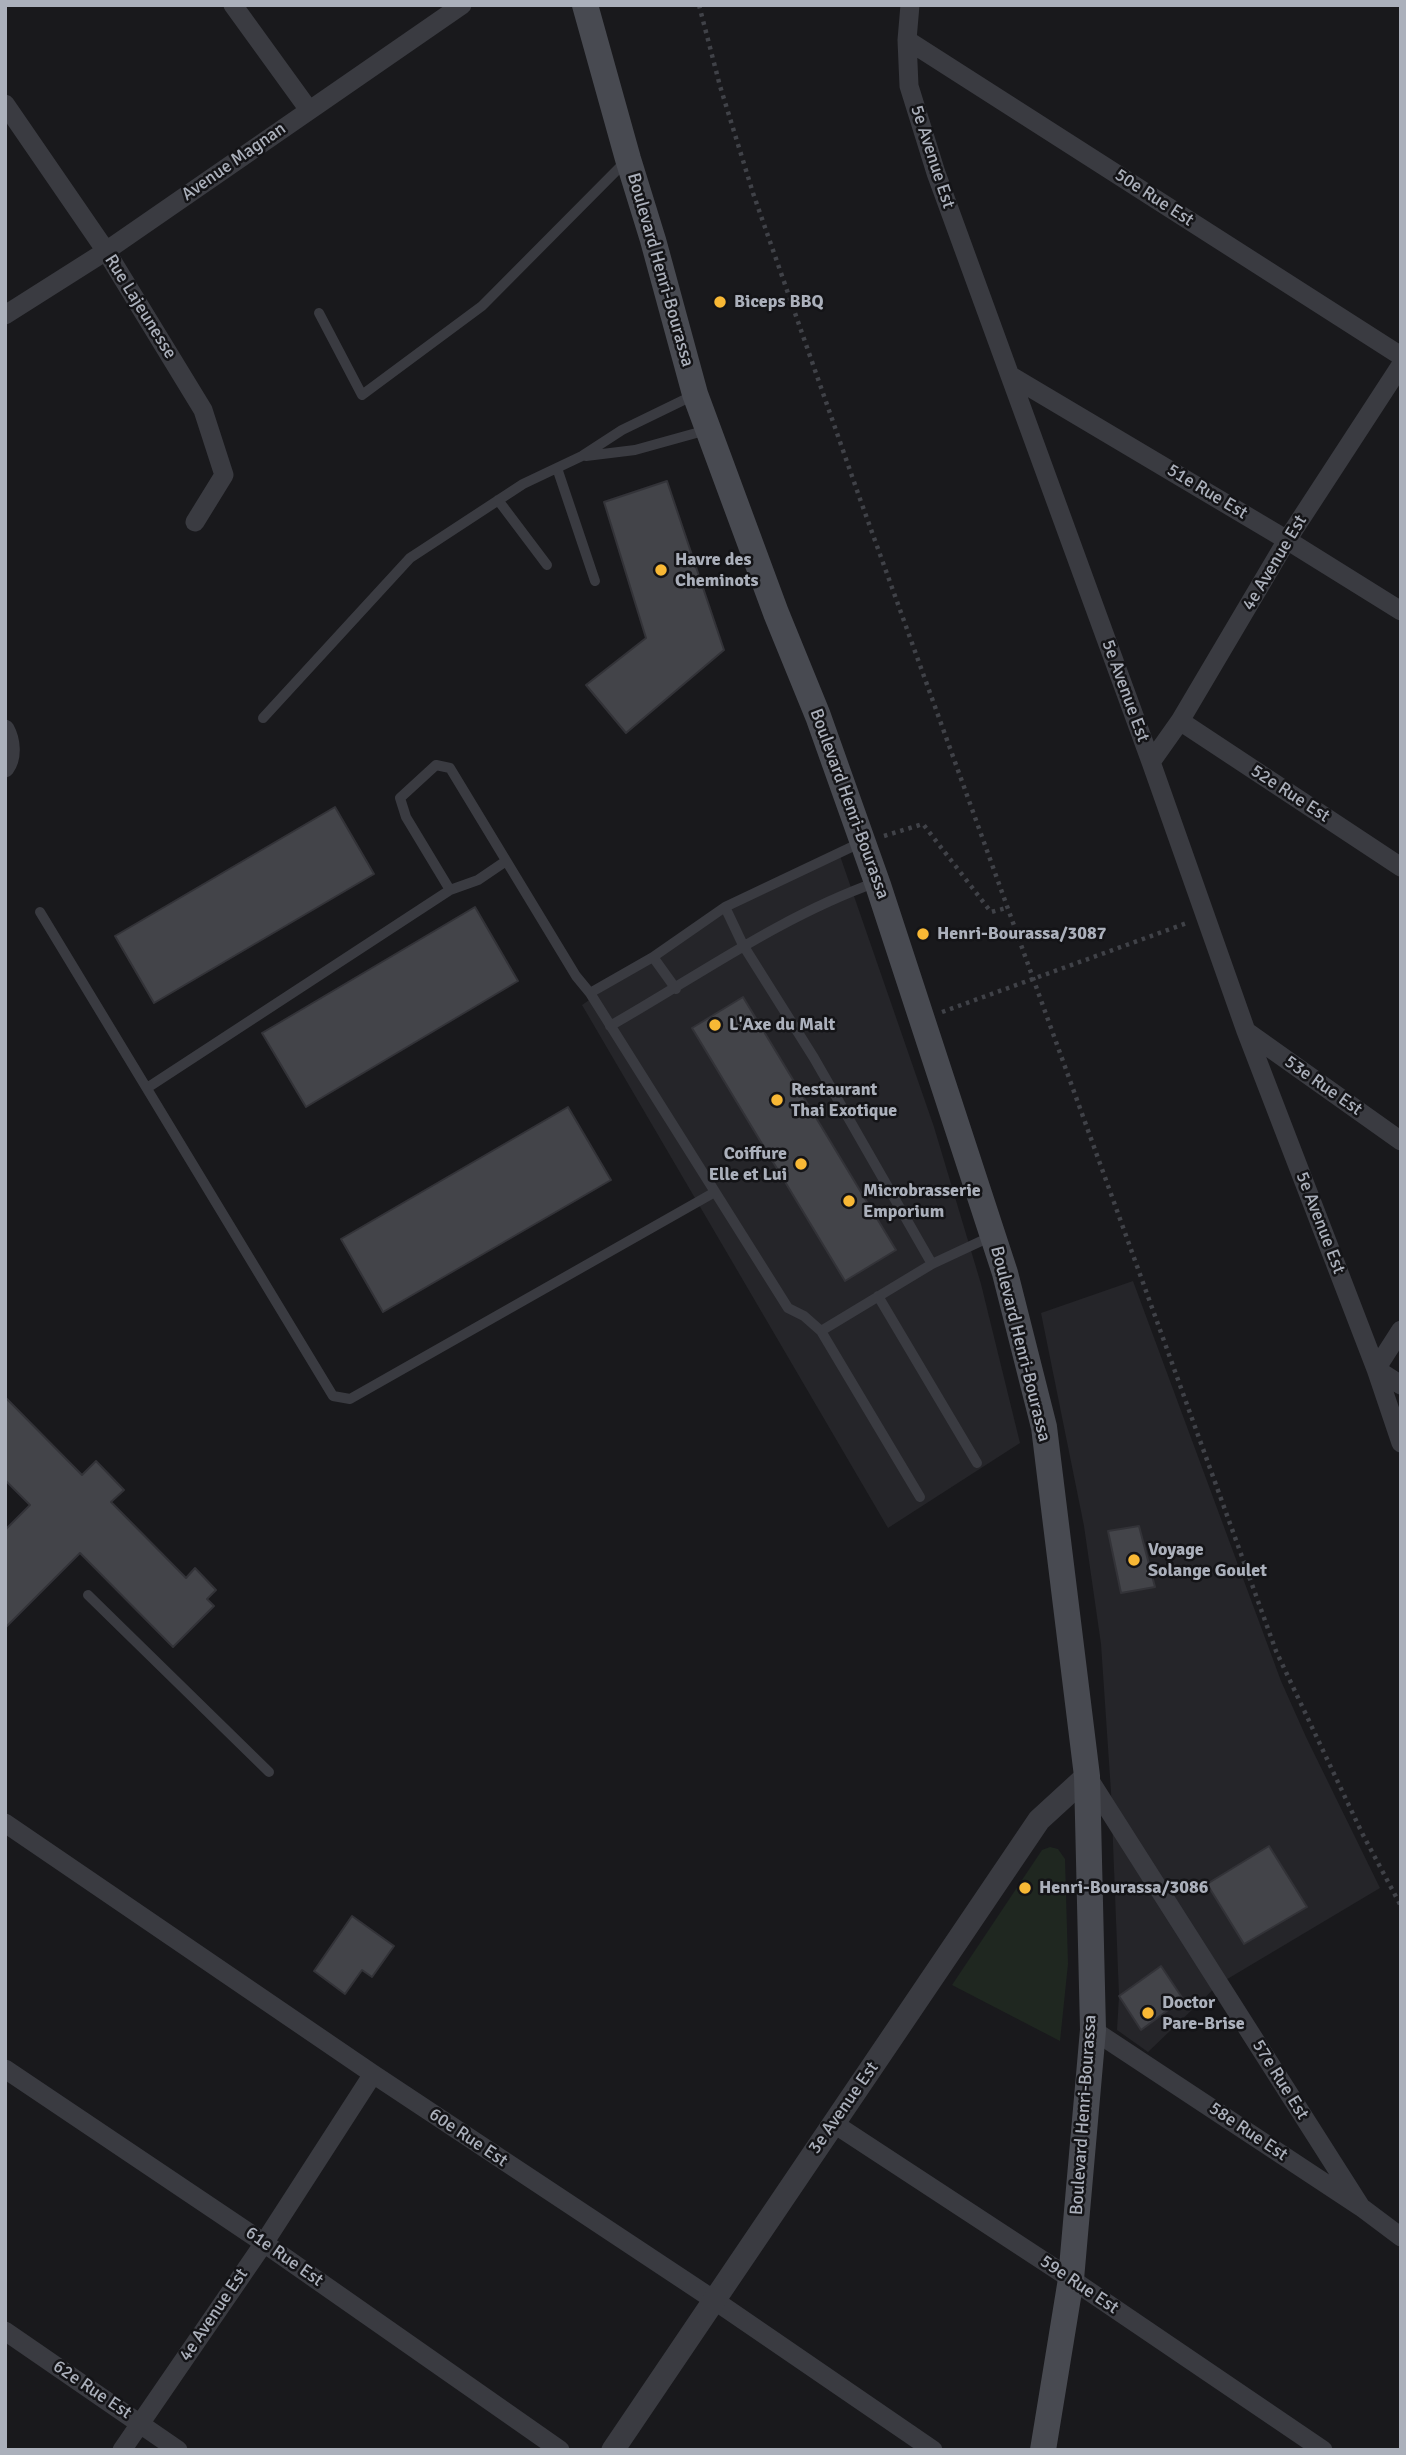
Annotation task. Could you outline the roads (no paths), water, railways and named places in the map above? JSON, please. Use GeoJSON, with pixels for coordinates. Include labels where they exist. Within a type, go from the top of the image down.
{"type":"FeatureCollection","features":[{"type":"Feature","properties":{"kind":"main road","name":"Boulevard Henri-Bourassa"},"geometry":{"type":"LineString","coordinates":[[585,5],[695,394],[864,842],[1005,1273],[1044,1427],[1087,1776],[1093,2029],[1071,2279],[1043,2450]]}},
{"type":"Feature","properties":{"kind":"street"},"geometry":{"type":"LineString","coordinates":[[233,5],[309,110]]}},
{"type":"Feature","properties":{"kind":"street","name":"Avenue Magnan"},"geometry":{"type":"LineString","coordinates":[[5,315],[106,251],[462,5]]}},
{"type":"Feature","properties":{"kind":"street","name":"5e Avenue Est"},"geometry":{"type":"LineString","coordinates":[[910,5],[907,40],[909,86],[936,173],[1151,762],[1245,1031],[1376,1369],[1401,1443]]}},
{"type":"Feature","properties":{"kind":"street","name":"50e Rue Est"},"geometry":{"type":"LineString","coordinates":[[907,40],[1401,356]]}},
{"type":"Feature","properties":{"kind":"street","name":"Rue Lajeunesse"},"geometry":{"type":"LineString","coordinates":[[5,104],[106,251],[203,410],[224,475],[195,522]]}},
{"type":"Feature","properties":{"kind":"street","name":"4e Avenue Est"},"geometry":{"type":"LineString","coordinates":[[1151,762],[1180,721],[1287,540],[1401,365]]}},
{"type":"Feature","properties":{"kind":"street","name":"51e Rue Est"},"geometry":{"type":"LineString","coordinates":[[1011,376],[1401,611]]}},
{"type":"Feature","properties":{"kind":"street","name":"52e Rue Est"},"geometry":{"type":"LineString","coordinates":[[1180,721],[1401,867]]}},
{"type":"Feature","properties":{"kind":"street"},"geometry":{"type":"LineString","coordinates":[[5,729],[10,751],[5,768]]}},
{"type":"Feature","properties":{"kind":"street","name":"53e Rue Est"},"geometry":{"type":"LineString","coordinates":[[1245,1031],[1401,1141]]}},
{"type":"Feature","properties":{"kind":"street"},"geometry":{"type":"LineString","coordinates":[[1401,1330],[1376,1369],[1401,1385]]}},
{"type":"Feature","properties":{"kind":"street","name":"3e Avenue Est"},"geometry":{"type":"LineString","coordinates":[[613,2450],[1039,1820],[1087,1776]]}},
{"type":"Feature","properties":{"kind":"street","name":"57e Rue Est"},"geometry":{"type":"LineString","coordinates":[[1087,1776],[1361,2207]]}},
{"type":"Feature","properties":{"kind":"street","name":"60e Rue Est"},"geometry":{"type":"LineString","coordinates":[[5,1823],[933,2450]]}},
{"type":"Feature","properties":{"kind":"street","name":"58e Rue Est"},"geometry":{"type":"LineString","coordinates":[[1093,2029],[1361,2207],[1401,2237]]}},
{"type":"Feature","properties":{"kind":"street","name":"61e Rue Est"},"geometry":{"type":"LineString","coordinates":[[5,2069],[264,2243],[560,2450]]}},
{"type":"Feature","properties":{"kind":"street","name":"4e Avenue Est"},"geometry":{"type":"LineString","coordinates":[[122,2450],[264,2243],[373,2074]]}},
{"type":"Feature","properties":{"kind":"street","name":"59e Rue Est"},"geometry":{"type":"LineString","coordinates":[[832,2123],[1071,2279],[1323,2450]]}},
{"type":"Feature","properties":{"kind":"street","name":"62e Rue Est"},"geometry":{"type":"LineString","coordinates":[[5,2331],[178,2450]]}},
{"type":"Feature","properties":{"kind":"lane"},"geometry":{"type":"LineString","coordinates":[[319,313],[362,396],[482,306],[628,159]]}},
{"type":"Feature","properties":{"kind":"lane"},"geometry":{"type":"LineString","coordinates":[[263,718],[411,558],[523,484],[582,456],[622,430],[695,394]]}},
{"type":"Feature","properties":{"kind":"lane"},"geometry":{"type":"LineString","coordinates":[[582,456],[635,450],[707,430]]}},
{"type":"Feature","properties":{"kind":"lane"},"geometry":{"type":"LineString","coordinates":[[557,468],[595,580]]}},
{"type":"Feature","properties":{"kind":"lane"},"geometry":{"type":"LineString","coordinates":[[498,500],[547,565]]}},
{"type":"Feature","properties":{"kind":"lane"},"geometry":{"type":"LineString","coordinates":[[450,890],[406,817],[400,798],[436,765],[450,768],[576,976],[590,993],[789,1308],[804,1316],[821,1331],[920,1496]]}},
{"type":"Feature","properties":{"kind":"lane"},"geometry":{"type":"LineString","coordinates":[[590,993],[653,957],[725,907],[864,842]]}},
{"type":"Feature","properties":{"kind":"lane"},"geometry":{"type":"LineString","coordinates":[[147,1088],[450,890],[478,880],[506,861]]}},
{"type":"Feature","properties":{"kind":"lane"},"geometry":{"type":"LineString","coordinates":[[610,1026],[676,989],[743,945],[834,897],[877,882]]}},
{"type":"Feature","properties":{"kind":"lane"},"geometry":{"type":"LineString","coordinates":[[725,907],[743,945],[814,1058],[932,1264]]}},
{"type":"Feature","properties":{"kind":"lane"},"geometry":{"type":"LineString","coordinates":[[40,912],[333,1396],[350,1399],[715,1192]]}},
{"type":"Feature","properties":{"kind":"lane"},"geometry":{"type":"LineString","coordinates":[[653,957],[676,989]]}},
{"type":"Feature","properties":{"kind":"lane"},"geometry":{"type":"LineString","coordinates":[[821,1331],[932,1264],[993,1235]]}},
{"type":"Feature","properties":{"kind":"lane"},"geometry":{"type":"LineString","coordinates":[[878,1296],[977,1464]]}},
{"type":"Feature","properties":{"kind":"lane"},"geometry":{"type":"LineString","coordinates":[[88,1595],[268,1772]]}},
{"type":"Feature","properties":{"kind":"place","name":"Biceps BBQ"},"geometry":{"type":"Point","coordinates":[720,302]}},
{"type":"Feature","properties":{"kind":"place","name":"Havre des Cheminots"},"geometry":{"type":"Point","coordinates":[661,570]}},
{"type":"Feature","properties":{"kind":"place","name":"Henri-Bourassa/3087"},"geometry":{"type":"Point","coordinates":[923,934]}},
{"type":"Feature","properties":{"kind":"place","name":"L'Axe du Malt"},"geometry":{"type":"Point","coordinates":[715,1025]}},
{"type":"Feature","properties":{"kind":"place","name":"Restaurant Thai Exotique"},"geometry":{"type":"Point","coordinates":[777,1100]}},
{"type":"Feature","properties":{"kind":"place","name":"Coiffure Elle et Lui"},"geometry":{"type":"Point","coordinates":[801,1164]}},
{"type":"Feature","properties":{"kind":"place","name":"Microbrasserie Emporium"},"geometry":{"type":"Point","coordinates":[849,1201]}},
{"type":"Feature","properties":{"kind":"place","name":"Voyage Solange Goulet"},"geometry":{"type":"Point","coordinates":[1134,1560]}},
{"type":"Feature","properties":{"kind":"place","name":"Henri-Bourassa/3086"},"geometry":{"type":"Point","coordinates":[1025,1888]}},
{"type":"Feature","properties":{"kind":"place","name":"Doctor Pare-Brise"},"geometry":{"type":"Point","coordinates":[1148,2013]}}]}
